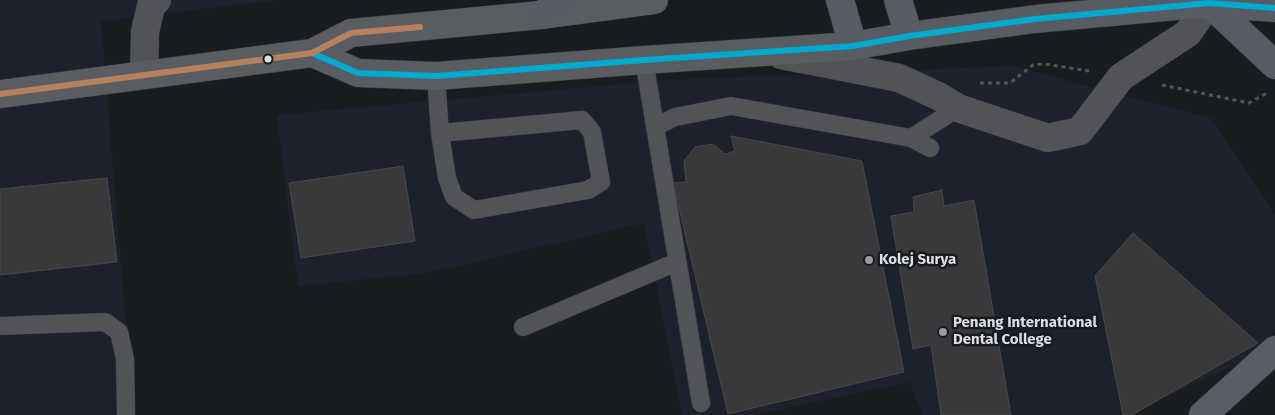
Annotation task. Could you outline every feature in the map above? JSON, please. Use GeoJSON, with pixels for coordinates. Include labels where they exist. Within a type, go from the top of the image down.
{"type":"FeatureCollection","features":[{"type":"Feature","properties":{"kind":"highway"},"geometry":{"type":"LineString","coordinates":[[541,15],[564,0]]}},
{"type":"Feature","properties":{"kind":"highway"},"geometry":{"type":"LineString","coordinates":[[840,0],[853,46],[909,36],[1035,19],[1209,2],[1275,8]]}},
{"type":"Feature","properties":{"kind":"highway"},"geometry":{"type":"LineString","coordinates":[[898,0],[909,36]]}},
{"type":"Feature","properties":{"kind":"highway"},"geometry":{"type":"LineString","coordinates":[[1209,2],[1275,65]]}},
{"type":"Feature","properties":{"kind":"main road"},"geometry":{"type":"LineString","coordinates":[[0,94],[312,53],[351,34],[541,15],[654,0]]}},
{"type":"Feature","properties":{"kind":"main road"},"geometry":{"type":"LineString","coordinates":[[312,53],[358,73],[436,76],[853,46]]}},
{"type":"Feature","properties":{"kind":"street"},"geometry":{"type":"LineString","coordinates":[[144,75],[145,32],[151,6],[157,0]]}},
{"type":"Feature","properties":{"kind":"street"},"geometry":{"type":"LineString","coordinates":[[764,52],[899,78],[938,96],[958,108],[1048,138],[1080,131],[1121,77],[1188,33],[1209,2]]}},
{"type":"Feature","properties":{"kind":"street"},"geometry":{"type":"LineString","coordinates":[[1202,415],[1275,350]]}},
{"type":"Feature","properties":{"kind":"lane"},"geometry":{"type":"LineString","coordinates":[[644,60],[701,403]]}},
{"type":"Feature","properties":{"kind":"lane"},"geometry":{"type":"LineString","coordinates":[[436,76],[440,133],[446,178],[454,197],[474,210],[588,190],[601,182],[592,132],[582,120],[440,133]]}},
{"type":"Feature","properties":{"kind":"lane"},"geometry":{"type":"LineString","coordinates":[[655,127],[675,117],[730,106],[911,138],[930,148]]}},
{"type":"Feature","properties":{"kind":"lane"},"geometry":{"type":"LineString","coordinates":[[911,138],[958,108]]}},
{"type":"Feature","properties":{"kind":"lane"},"geometry":{"type":"LineString","coordinates":[[523,327],[677,262]]}},
{"type":"Feature","properties":{"kind":"lane"},"geometry":{"type":"LineString","coordinates":[[0,326],[105,322],[118,332],[125,359],[126,415]]}},
{"type":"Feature","properties":{"kind":"shaded area"},"geometry":{"type":"Polygon","coordinates":[[[0,0],[277,0],[101,21],[133,415],[0,415],[0,0]]]}},
{"type":"Feature","properties":{"kind":"shaded area"},"geometry":{"type":"Polygon","coordinates":[[[1012,66],[1212,119],[1275,215],[1275,329],[1267,350],[1127,415],[923,415],[909,382],[753,415],[682,415],[644,223],[426,273],[298,286],[277,115],[668,80],[1012,66]]]}},
{"type":"Feature","properties":{"kind":"building"},"geometry":{"type":"Polygon","coordinates":[[[731,136],[862,161],[904,372],[728,414],[673,183],[686,182],[684,161],[695,147],[713,144],[725,154],[735,151],[731,136]]]}},
{"type":"Feature","properties":{"kind":"building"},"geometry":{"type":"Polygon","coordinates":[[[403,166],[415,241],[301,258],[289,183],[403,166]]]}},
{"type":"Feature","properties":{"kind":"building"},"geometry":{"type":"Polygon","coordinates":[[[107,178],[117,262],[0,275],[0,189],[107,178]]]}},
{"type":"Feature","properties":{"kind":"building"},"geometry":{"type":"Polygon","coordinates":[[[942,190],[944,206],[974,200],[1011,415],[941,415],[931,345],[913,349],[891,216],[914,212],[913,197],[942,190]]]}},
{"type":"Feature","properties":{"kind":"building"},"geometry":{"type":"Polygon","coordinates":[[[1133,233],[1258,343],[1132,415],[1123,415],[1095,276],[1133,233]]]}},
{"type":"Feature","properties":{"kind":"transit line"},"geometry":{"type":"LineString","coordinates":[[312,53],[358,73],[436,76],[853,46],[909,36],[1035,19],[1209,3],[1275,8]]}},
{"type":"Feature","properties":{"kind":"transit line"},"geometry":{"type":"LineString","coordinates":[[0,94],[312,53],[351,33],[420,27]]}},
{"type":"Feature","properties":{"kind":"place","name":"Kolej Surya"},"geometry":{"type":"Point","coordinates":[869,260]}},
{"type":"Feature","properties":{"kind":"place","name":"Penang International Dental College"},"geometry":{"type":"Point","coordinates":[943,332]}}]}
